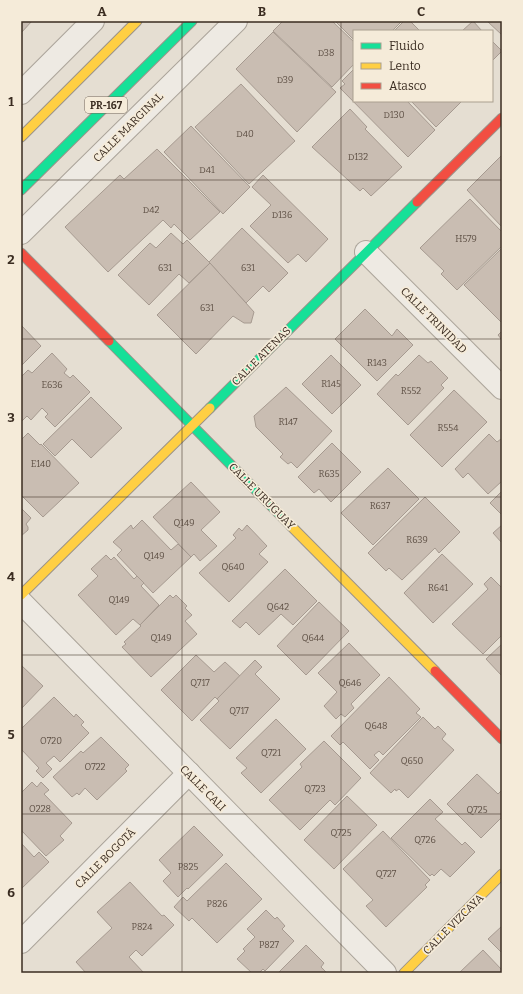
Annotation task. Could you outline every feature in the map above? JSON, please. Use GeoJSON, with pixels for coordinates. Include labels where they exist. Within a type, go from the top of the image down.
{"type":"FeatureCollection","features":[{"type":"Feature","properties":{"kind":"street"},"geometry":{"type":"LineString","coordinates":[[21,93],[93,21]]}},
{"type":"Feature","properties":{"kind":"street"},"geometry":{"type":"LineString","coordinates":[[21,137],[138,21]]}},
{"type":"Feature","properties":{"kind":"street","name":"PR-167"},"geometry":{"type":"LineString","coordinates":[[21,190],[192,21]]}},
{"type":"Feature","properties":{"kind":"street","name":"CALLE MARGINAL"},"geometry":{"type":"LineString","coordinates":[[21,233],[236,21]]}},
{"type":"Feature","properties":{"kind":"street","name":"CALLE ATENAS"},"geometry":{"type":"LineString","coordinates":[[21,595],[502,118]]}},
{"type":"Feature","properties":{"kind":"street","name":"CALLE TRINIDAD"},"geometry":{"type":"LineString","coordinates":[[366,252],[502,388]]}},
{"type":"Feature","properties":{"kind":"street","name":"CALLE URUGUAY"},"geometry":{"type":"LineString","coordinates":[[21,253],[502,739]]}},
{"type":"Feature","properties":{"kind":"street","name":"CALLE CALI"},"geometry":{"type":"LineString","coordinates":[[21,602],[385,973]]}},
{"type":"Feature","properties":{"kind":"street","name":"CALLE BOGOTÁ"},"geometry":{"type":"LineString","coordinates":[[21,942],[188,773]]}},
{"type":"Feature","properties":{"kind":"street","name":"CALLE VIZCAYA"},"geometry":{"type":"LineString","coordinates":[[404,973],[502,874]]}},
{"type":"Feature","properties":{"kind":"building"},"geometry":{"type":"Polygon","coordinates":[[[21,21],[32,21],[21,33],[21,21]]]}},
{"type":"Feature","properties":{"kind":"building"},"geometry":{"type":"Polygon","coordinates":[[[283,21],[332,21],[353,41],[353,65],[332,87],[273,31],[283,21]]]}},
{"type":"Feature","properties":{"kind":"building"},"geometry":{"type":"Polygon","coordinates":[[[335,21],[402,21],[393,30],[353,30],[353,39],[335,21]]]}},
{"type":"Feature","properties":{"kind":"building"},"geometry":{"type":"Polygon","coordinates":[[[404,21],[410,21],[419,30],[395,30],[404,21]]]}},
{"type":"Feature","properties":{"kind":"building"},"geometry":{"type":"Polygon","coordinates":[[[473,21],[481,30],[463,30],[473,21]]]}},
{"type":"Feature","properties":{"kind":"building"},"geometry":{"type":"Polygon","coordinates":[[[487,21],[502,21],[502,35],[487,21]]]}},
{"type":"Feature","properties":{"kind":"building"},"geometry":{"type":"Polygon","coordinates":[[[273,32],[336,92],[297,132],[236,69],[273,32]]]}},
{"type":"Feature","properties":{"kind":"building"},"geometry":{"type":"Polygon","coordinates":[[[493,42],[502,51],[493,60],[493,42]]]}},
{"type":"Feature","properties":{"kind":"building"},"geometry":{"type":"Polygon","coordinates":[[[353,70],[353,101],[340,88],[345,84],[342,81],[353,70]]]}},
{"type":"Feature","properties":{"kind":"building"},"geometry":{"type":"Polygon","coordinates":[[[241,84],[295,141],[249,184],[195,127],[241,84]]]}},
{"type":"Feature","properties":{"kind":"building"},"geometry":{"type":"Polygon","coordinates":[[[354,102],[408,102],[435,130],[408,157],[354,102]]]}},
{"type":"Feature","properties":{"kind":"building"},"geometry":{"type":"Polygon","coordinates":[[[412,102],[461,102],[436,127],[412,102]]]}},
{"type":"Feature","properties":{"kind":"building"},"geometry":{"type":"Polygon","coordinates":[[[350,109],[367,127],[365,129],[402,167],[371,196],[363,188],[360,191],[312,147],[350,109]]]}},
{"type":"Feature","properties":{"kind":"building"},"geometry":{"type":"Polygon","coordinates":[[[191,126],[250,187],[223,214],[164,152],[191,126]]]}},
{"type":"Feature","properties":{"kind":"building"},"geometry":{"type":"Polygon","coordinates":[[[157,149],[220,212],[190,240],[174,224],[171,228],[163,220],[108,272],[65,227],[120,175],[124,179],[157,149]]]}},
{"type":"Feature","properties":{"kind":"building"},"geometry":{"type":"Polygon","coordinates":[[[501,156],[502,157],[502,227],[467,190],[501,156]]]}},
{"type":"Feature","properties":{"kind":"building"},"geometry":{"type":"Polygon","coordinates":[[[263,175],[328,239],[306,262],[298,254],[288,263],[250,226],[271,205],[252,187],[263,175]]]}},
{"type":"Feature","properties":{"kind":"building"},"geometry":{"type":"Polygon","coordinates":[[[470,199],[502,232],[502,246],[457,290],[441,274],[444,271],[420,248],[470,199]]]}},
{"type":"Feature","properties":{"kind":"building"},"geometry":{"type":"Polygon","coordinates":[[[242,228],[288,273],[269,292],[263,286],[246,303],[209,262],[242,228]]]}},
{"type":"Feature","properties":{"kind":"building"},"geometry":{"type":"Polygon","coordinates":[[[171,233],[183,244],[187,240],[210,263],[189,283],[179,274],[149,305],[118,275],[150,243],[156,248],[171,233]]]}},
{"type":"Feature","properties":{"kind":"building"},"geometry":{"type":"Polygon","coordinates":[[[502,248],[502,323],[464,285],[502,248]]]}},
{"type":"Feature","properties":{"kind":"building"},"geometry":{"type":"Polygon","coordinates":[[[210,263],[254,312],[251,323],[244,323],[233,316],[196,354],[157,315],[210,263]]]}},
{"type":"Feature","properties":{"kind":"building"},"geometry":{"type":"Polygon","coordinates":[[[365,309],[392,336],[397,329],[413,345],[377,381],[335,339],[365,309]]]}},
{"type":"Feature","properties":{"kind":"building"},"geometry":{"type":"Polygon","coordinates":[[[21,325],[41,346],[21,366],[21,325]]]}},
{"type":"Feature","properties":{"kind":"building"},"geometry":{"type":"Polygon","coordinates":[[[502,331],[502,340],[498,335],[502,331]]]}},
{"type":"Feature","properties":{"kind":"building"},"geometry":{"type":"Polygon","coordinates":[[[52,353],[67,369],[64,373],[70,378],[73,375],[90,392],[55,427],[45,417],[48,414],[42,408],[31,420],[27,416],[21,422],[21,377],[28,370],[32,373],[52,353]]]}},
{"type":"Feature","properties":{"kind":"building"},"geometry":{"type":"Polygon","coordinates":[[[331,355],[361,385],[332,414],[302,384],[331,355]]]}},
{"type":"Feature","properties":{"kind":"building"},"geometry":{"type":"Polygon","coordinates":[[[419,355],[428,363],[431,361],[448,378],[441,385],[444,388],[408,425],[377,394],[396,374],[398,376],[419,355]]]}},
{"type":"Feature","properties":{"kind":"building"},"geometry":{"type":"Polygon","coordinates":[[[286,387],[332,431],[297,468],[291,462],[288,464],[280,457],[283,454],[256,427],[254,416],[286,387]]]}},
{"type":"Feature","properties":{"kind":"building"},"geometry":{"type":"Polygon","coordinates":[[[454,390],[487,422],[442,467],[410,435],[454,390]]]}},
{"type":"Feature","properties":{"kind":"building"},"geometry":{"type":"Polygon","coordinates":[[[91,397],[122,428],[91,458],[72,439],[55,456],[43,444],[91,397]]]}},
{"type":"Feature","properties":{"kind":"building"},"geometry":{"type":"Polygon","coordinates":[[[28,433],[40,445],[41,444],[79,483],[43,517],[21,495],[21,440],[28,433]]]}},
{"type":"Feature","properties":{"kind":"building"},"geometry":{"type":"Polygon","coordinates":[[[489,434],[497,442],[501,439],[502,440],[502,481],[488,494],[468,473],[463,478],[455,469],[489,434]]]}},
{"type":"Feature","properties":{"kind":"building"},"geometry":{"type":"Polygon","coordinates":[[[332,443],[361,472],[331,502],[319,489],[314,493],[298,477],[332,443]]]}},
{"type":"Feature","properties":{"kind":"building"},"geometry":{"type":"Polygon","coordinates":[[[388,468],[419,499],[373,545],[341,513],[388,468]]]}},
{"type":"Feature","properties":{"kind":"building"},"geometry":{"type":"Polygon","coordinates":[[[191,482],[220,512],[201,530],[217,546],[200,561],[194,554],[191,557],[153,517],[191,482]]]}},
{"type":"Feature","properties":{"kind":"building"},"geometry":{"type":"Polygon","coordinates":[[[502,491],[502,514],[501,514],[490,503],[502,491]]]}},
{"type":"Feature","properties":{"kind":"building"},"geometry":{"type":"Polygon","coordinates":[[[425,497],[460,532],[439,553],[435,548],[402,580],[389,568],[386,571],[368,553],[425,497]]]}},
{"type":"Feature","properties":{"kind":"building"},"geometry":{"type":"Polygon","coordinates":[[[21,508],[31,518],[26,524],[28,530],[21,536],[21,508]]]}},
{"type":"Feature","properties":{"kind":"building"},"geometry":{"type":"Polygon","coordinates":[[[142,520],[171,550],[178,544],[191,557],[153,593],[117,555],[122,550],[113,542],[131,525],[133,529],[142,520]]]}},
{"type":"Feature","properties":{"kind":"building"},"geometry":{"type":"Polygon","coordinates":[[[247,525],[267,546],[259,554],[268,562],[229,602],[199,573],[236,538],[233,535],[239,528],[242,531],[247,525]]]}},
{"type":"Feature","properties":{"kind":"building"},"geometry":{"type":"Polygon","coordinates":[[[502,525],[502,543],[493,533],[502,525]]]}},
{"type":"Feature","properties":{"kind":"building"},"geometry":{"type":"Polygon","coordinates":[[[442,554],[473,584],[433,623],[404,593],[442,554]]]}},
{"type":"Feature","properties":{"kind":"building"},"geometry":{"type":"Polygon","coordinates":[[[106,555],[111,560],[114,557],[134,579],[137,576],[144,583],[141,586],[159,605],[140,625],[133,619],[116,635],[78,595],[98,576],[91,569],[106,555]]]}},
{"type":"Feature","properties":{"kind":"building"},"geometry":{"type":"Polygon","coordinates":[[[285,569],[317,601],[293,625],[281,614],[259,635],[246,622],[240,628],[232,621],[285,569]]]}},
{"type":"Feature","properties":{"kind":"building"},"geometry":{"type":"Polygon","coordinates":[[[491,577],[502,588],[502,635],[483,654],[452,624],[488,589],[484,584],[491,577]]]}},
{"type":"Feature","properties":{"kind":"building"},"geometry":{"type":"Polygon","coordinates":[[[170,595],[173,598],[176,595],[187,606],[185,608],[192,615],[185,621],[197,634],[151,677],[122,647],[126,644],[124,642],[170,595]]]}},
{"type":"Feature","properties":{"kind":"building"},"geometry":{"type":"Polygon","coordinates":[[[319,602],[349,631],[306,675],[277,646],[319,602]]]}},
{"type":"Feature","properties":{"kind":"building"},"geometry":{"type":"Polygon","coordinates":[[[349,643],[380,675],[351,704],[354,708],[345,717],[341,714],[336,719],[324,706],[337,692],[318,673],[349,643]]]}},
{"type":"Feature","properties":{"kind":"building"},"geometry":{"type":"Polygon","coordinates":[[[502,644],[502,676],[486,659],[502,644]]]}},
{"type":"Feature","properties":{"kind":"building"},"geometry":{"type":"Polygon","coordinates":[[[196,655],[214,672],[225,662],[240,676],[217,699],[215,697],[192,721],[161,690],[196,655]]]}},
{"type":"Feature","properties":{"kind":"building"},"geometry":{"type":"Polygon","coordinates":[[[255,660],[262,667],[255,674],[280,699],[230,749],[200,720],[219,701],[217,699],[255,660]]]}},
{"type":"Feature","properties":{"kind":"building"},"geometry":{"type":"Polygon","coordinates":[[[21,665],[43,686],[21,709],[21,665]]]}},
{"type":"Feature","properties":{"kind":"building"},"geometry":{"type":"Polygon","coordinates":[[[389,677],[420,709],[416,713],[421,717],[383,755],[379,751],[374,755],[379,760],[370,769],[343,742],[340,745],[331,736],[389,677]]]}},
{"type":"Feature","properties":{"kind":"building"},"geometry":{"type":"Polygon","coordinates":[[[54,697],[74,717],[76,714],[84,722],[81,725],[89,733],[60,762],[54,756],[46,763],[52,769],[43,778],[36,771],[39,768],[21,749],[21,729],[54,697]]]}},
{"type":"Feature","properties":{"kind":"building"},"geometry":{"type":"Polygon","coordinates":[[[423,717],[435,729],[438,726],[446,734],[442,739],[454,750],[408,798],[399,789],[396,791],[395,789],[391,793],[370,773],[423,717]]]}},
{"type":"Feature","properties":{"kind":"building"},"geometry":{"type":"Polygon","coordinates":[[[276,719],[306,749],[261,793],[241,773],[247,768],[236,758],[276,719]]]}},
{"type":"Feature","properties":{"kind":"building"},"geometry":{"type":"Polygon","coordinates":[[[101,737],[129,765],[125,769],[127,771],[97,800],[85,788],[79,795],[77,793],[72,797],[53,777],[81,751],[83,753],[101,737]]]}},
{"type":"Feature","properties":{"kind":"building"},"geometry":{"type":"Polygon","coordinates":[[[324,741],[361,778],[335,805],[330,800],[300,830],[269,800],[302,767],[300,764],[324,741]]]}},
{"type":"Feature","properties":{"kind":"building"},"geometry":{"type":"Polygon","coordinates":[[[477,774],[498,794],[502,790],[502,817],[481,838],[447,804],[477,774]]]}},
{"type":"Feature","properties":{"kind":"building"},"geometry":{"type":"Polygon","coordinates":[[[32,782],[37,787],[41,782],[49,790],[44,794],[72,823],[60,836],[64,840],[46,856],[21,830],[21,793],[32,782]]]}},
{"type":"Feature","properties":{"kind":"building"},"geometry":{"type":"Polygon","coordinates":[[[347,796],[377,825],[334,869],[304,840],[347,796]]]}},
{"type":"Feature","properties":{"kind":"building"},"geometry":{"type":"Polygon","coordinates":[[[430,799],[443,812],[435,819],[462,845],[465,842],[475,852],[450,877],[441,869],[434,876],[432,874],[430,876],[391,838],[430,799]]]}},
{"type":"Feature","properties":{"kind":"building"},"geometry":{"type":"Polygon","coordinates":[[[194,826],[223,855],[178,897],[163,881],[171,873],[159,860],[194,826]]]}},
{"type":"Feature","properties":{"kind":"building"},"geometry":{"type":"Polygon","coordinates":[[[383,831],[430,880],[425,885],[427,887],[386,927],[366,906],[373,900],[343,869],[383,831]]]}},
{"type":"Feature","properties":{"kind":"building"},"geometry":{"type":"Polygon","coordinates":[[[21,843],[34,857],[39,852],[49,862],[21,889],[21,843]]]}},
{"type":"Feature","properties":{"kind":"building"},"geometry":{"type":"Polygon","coordinates":[[[226,863],[262,899],[217,943],[192,918],[189,921],[174,907],[183,897],[187,901],[226,863]]]}},
{"type":"Feature","properties":{"kind":"building"},"geometry":{"type":"Polygon","coordinates":[[[130,882],[162,916],[164,915],[174,925],[142,956],[136,950],[129,957],[144,973],[86,973],[76,962],[112,928],[97,912],[130,882]]]}},
{"type":"Feature","properties":{"kind":"building"},"geometry":{"type":"Polygon","coordinates":[[[266,910],[275,919],[277,917],[285,926],[282,929],[294,941],[265,971],[263,969],[259,973],[252,973],[237,959],[245,951],[243,949],[255,937],[247,929],[266,910]]]}},
{"type":"Feature","properties":{"kind":"building"},"geometry":{"type":"Polygon","coordinates":[[[502,926],[502,953],[488,939],[502,926]]]}},
{"type":"Feature","properties":{"kind":"building"},"geometry":{"type":"Polygon","coordinates":[[[306,945],[324,963],[321,967],[327,973],[278,973],[306,945]]]}},
{"type":"Feature","properties":{"kind":"building"},"geometry":{"type":"Polygon","coordinates":[[[483,950],[502,970],[502,973],[459,973],[483,950]]]}},
{"type":"Feature","properties":{"kind":"traffic: fast"},"geometry":{"type":"LineString","coordinates":[[21,190],[192,21]]}},
{"type":"Feature","properties":{"kind":"traffic: fast"},"geometry":{"type":"LineString","coordinates":[[210,408],[417,202]]}},
{"type":"Feature","properties":{"kind":"traffic: fast"},"geometry":{"type":"LineString","coordinates":[[109,341],[291,526]]}},
{"type":"Feature","properties":{"kind":"traffic: slow"},"geometry":{"type":"LineString","coordinates":[[21,137],[137,21]]}},
{"type":"Feature","properties":{"kind":"traffic: slow"},"geometry":{"type":"LineString","coordinates":[[21,595],[210,408]]}},
{"type":"Feature","properties":{"kind":"traffic: slow"},"geometry":{"type":"LineString","coordinates":[[291,526],[435,671]]}},
{"type":"Feature","properties":{"kind":"traffic: slow"},"geometry":{"type":"LineString","coordinates":[[404,973],[502,874]]}},
{"type":"Feature","properties":{"kind":"traffic: jam"},"geometry":{"type":"LineString","coordinates":[[417,202],[502,118]]}},
{"type":"Feature","properties":{"kind":"traffic: jam"},"geometry":{"type":"LineString","coordinates":[[21,253],[109,341]]}},
{"type":"Feature","properties":{"kind":"traffic: jam"},"geometry":{"type":"LineString","coordinates":[[435,671],[502,739]]}}]}
